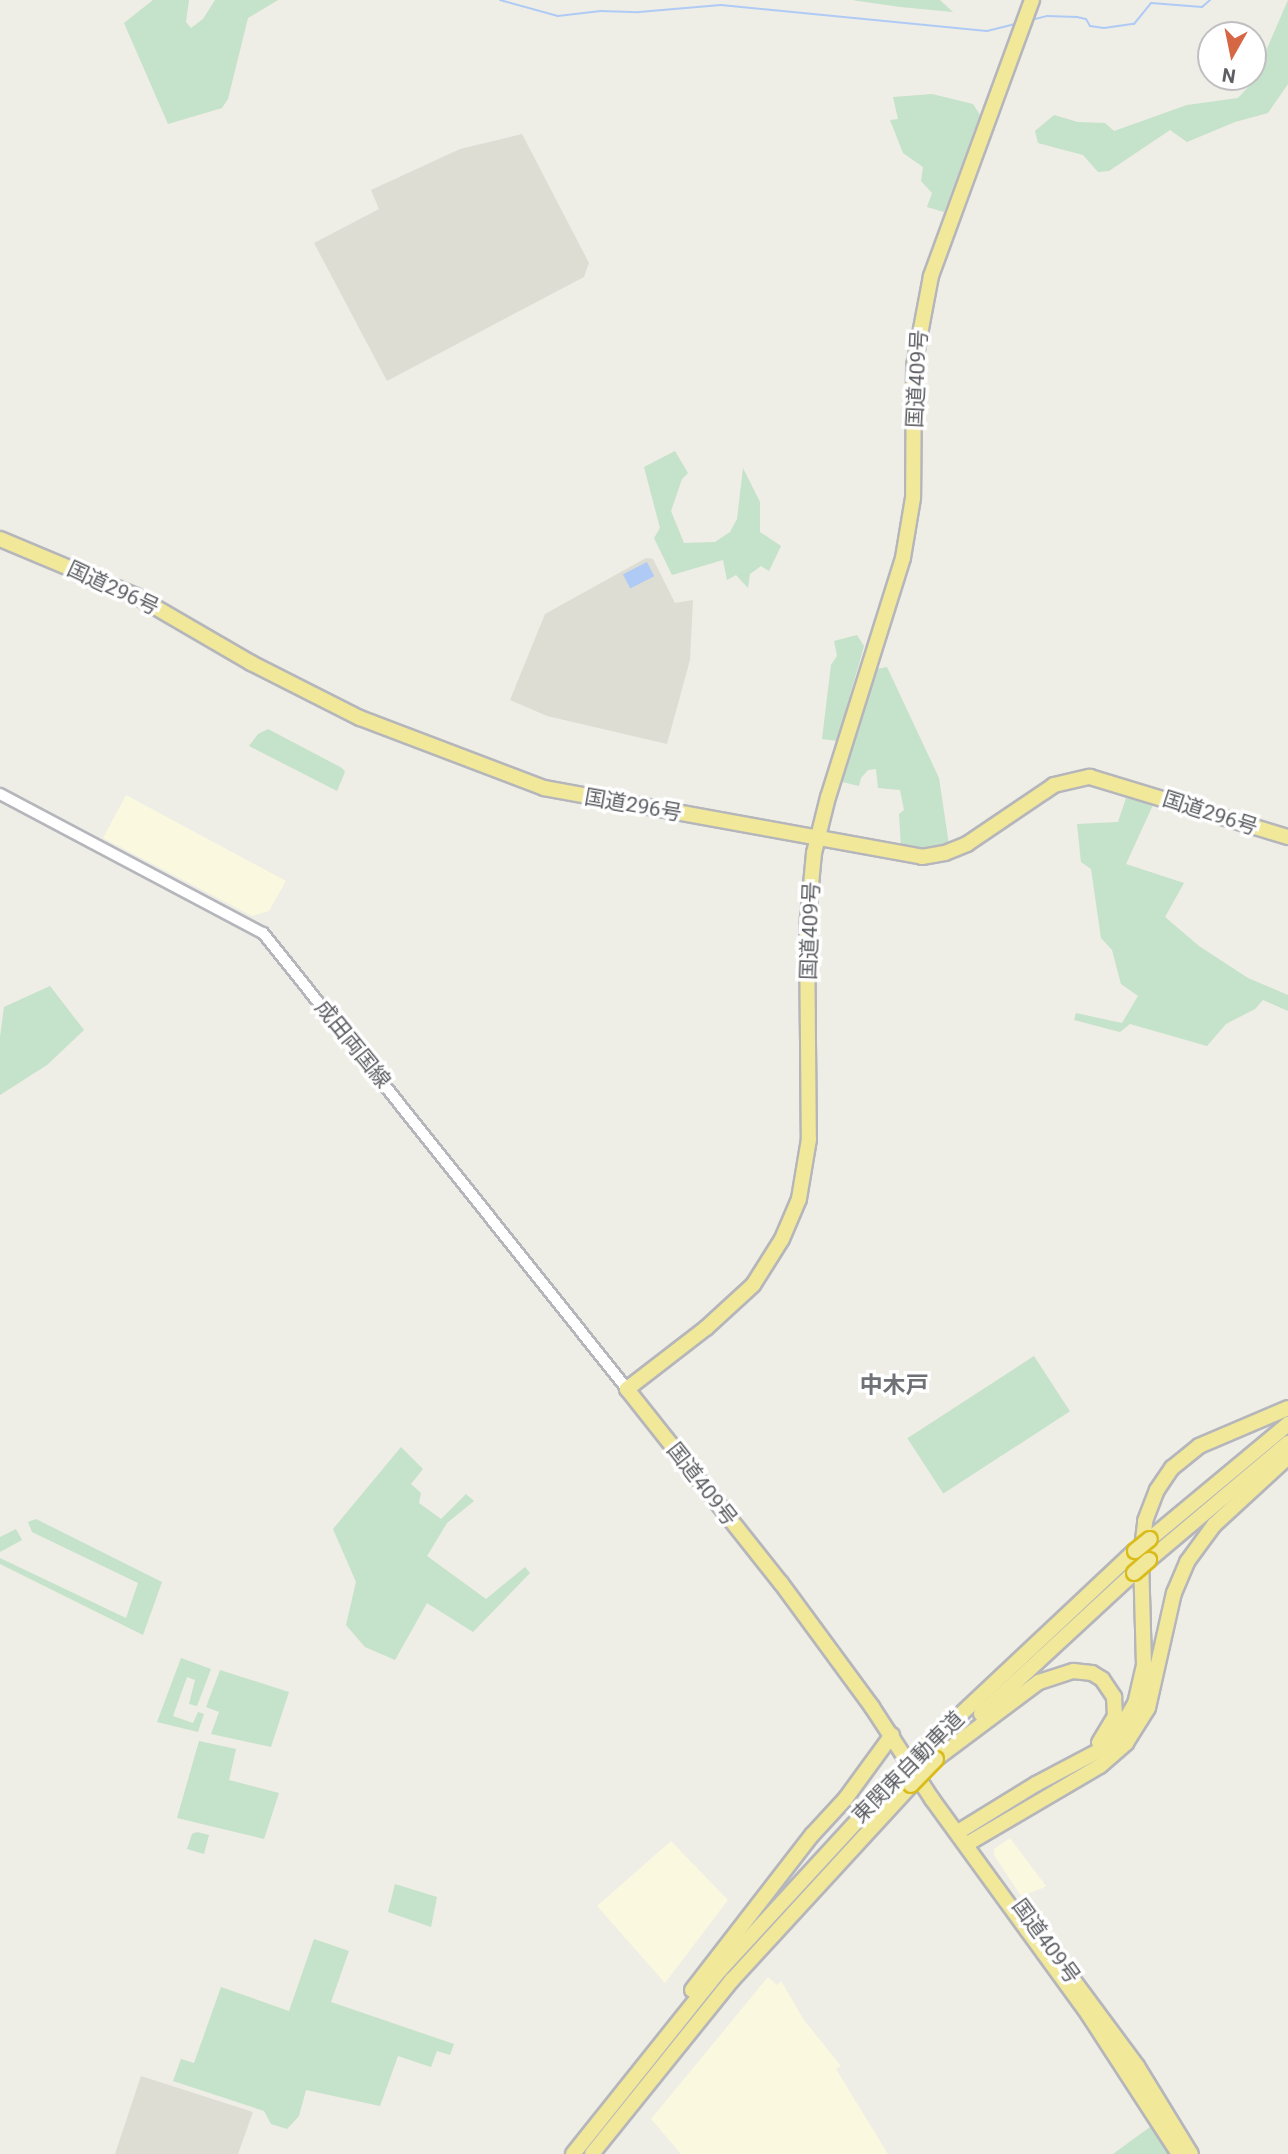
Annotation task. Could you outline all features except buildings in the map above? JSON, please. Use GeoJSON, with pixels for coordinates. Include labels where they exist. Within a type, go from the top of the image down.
{"type":"FeatureCollection","features":[{"type":"Feature","properties":{"kind":"highway","name":"国道409号"},"geometry":{"type":"LineString","coordinates":[[1032,0],[931,276],[914,366],[914,487],[906,544],[817,837],[807,927],[809,1139],[799,1199],[782,1239],[753,1284],[706,1328],[627,1389],[781,1583],[892,1735],[932,1799],[966,1836],[1137,2066],[1191,2154]]}},
{"type":"Feature","properties":{"kind":"highway","name":"国道296号"},"geometry":{"type":"LineString","coordinates":[[0,539],[136,596],[251,663],[360,718],[516,779],[608,801],[922,857],[934,856],[967,844],[1054,785],[1090,777],[1288,838]]}},
{"type":"Feature","properties":{"kind":"highway"},"geometry":{"type":"LineString","coordinates":[[966,1836],[1036,1784],[1081,1762],[1115,1738],[1130,1717],[1139,1691],[1146,1653],[1141,1579],[1143,1533],[1148,1510],[1162,1481],[1199,1446],[1288,1408]]}},
{"type":"Feature","properties":{"kind":"highway","name":"東関東自動車道"},"geometry":{"type":"LineString","coordinates":[[573,2154],[638,2070],[766,1918],[927,1746],[1135,1551],[1288,1424]]}},
{"type":"Feature","properties":{"kind":"highway","name":"東関東自動車道"},"geometry":{"type":"LineString","coordinates":[[592,2154],[740,1971],[936,1759],[1060,1639],[1288,1443]]}},
{"type":"Feature","properties":{"kind":"highway"},"geometry":{"type":"LineString","coordinates":[[966,1836],[1100,1766],[1126,1743],[1148,1708],[1174,1593],[1187,1562],[1214,1525],[1288,1457]]}},
{"type":"Feature","properties":{"kind":"highway"},"geometry":{"type":"LineString","coordinates":[[936,1759],[1039,1682],[1073,1671],[1092,1673],[1102,1679],[1111,1688],[1115,1706],[1110,1729],[1081,1762]]}},
{"type":"Feature","properties":{"kind":"highway"},"geometry":{"type":"LineString","coordinates":[[638,2070],[671,2017],[812,1835],[846,1798],[892,1735]]}},
{"type":"Feature","properties":{"kind":"highway","name":"国道409号"},"geometry":{"type":"LineString","coordinates":[[966,1836],[1088,2014],[1179,2154]]}},
{"type":"Feature","properties":{"kind":"main road","name":"成田両国線"},"geometry":{"type":"LineString","coordinates":[[0,794],[263,933],[627,1389]]}},
{"type":"Feature","properties":{"kind":"shaded area"},"geometry":{"type":"Polygon","coordinates":[[[522,134],[589,263],[584,277],[387,381],[314,243],[379,209],[371,190],[460,149],[522,134]]]}},
{"type":"Feature","properties":{"kind":"shaded area"},"geometry":{"type":"Polygon","coordinates":[[[646,558],[653,559],[675,603],[693,600],[690,660],[667,744],[547,716],[510,700],[545,614],[646,558]]]}},
{"type":"Feature","properties":{"kind":"shaded area"},"geometry":{"type":"Polygon","coordinates":[[[126,795],[286,881],[269,911],[252,916],[103,838],[126,795]]]}},
{"type":"Feature","properties":{"kind":"shaded area"},"geometry":{"type":"Polygon","coordinates":[[[1010,1838],[1046,1886],[1021,1896],[994,1855],[994,1849],[1010,1838]]]}},
{"type":"Feature","properties":{"kind":"shaded area"},"geometry":{"type":"Polygon","coordinates":[[[671,1841],[728,1900],[665,1983],[597,1906],[671,1841]]]}},
{"type":"Feature","properties":{"kind":"shaded area"},"geometry":{"type":"Polygon","coordinates":[[[768,1977],[777,1985],[781,1981],[804,2020],[841,2066],[836,2069],[888,2154],[681,2154],[651,2119],[768,1977]]]}},
{"type":"Feature","properties":{"kind":"shaded area"},"geometry":{"type":"Polygon","coordinates":[[[141,2076],[253,2112],[238,2154],[115,2154],[141,2076]]]}},
{"type":"Feature","properties":{"kind":"green space"},"geometry":{"type":"Polygon","coordinates":[[[153,0],[189,0],[186,22],[191,28],[203,19],[215,0],[278,0],[248,18],[228,99],[222,108],[168,124],[124,23],[153,0]]]}},
{"type":"Feature","properties":{"kind":"green space"},"geometry":{"type":"Polygon","coordinates":[[[852,0],[940,0],[953,12],[900,7],[852,0]]]}},
{"type":"Feature","properties":{"kind":"green space"},"geometry":{"type":"Polygon","coordinates":[[[1288,0],[1288,84],[1268,113],[1235,122],[1187,142],[1170,130],[1109,171],[1098,172],[1083,155],[1038,143],[1035,131],[1054,115],[1078,122],[1105,123],[1114,131],[1187,105],[1238,98],[1245,91],[1267,91],[1267,48],[1288,0]]]}},
{"type":"Feature","properties":{"kind":"green space"},"geometry":{"type":"Polygon","coordinates":[[[932,94],[973,104],[980,115],[944,212],[927,207],[932,193],[921,181],[923,167],[903,153],[890,120],[898,119],[893,97],[932,94]]]}},
{"type":"Feature","properties":{"kind":"green space"},"geometry":{"type":"Polygon","coordinates":[[[675,451],[688,473],[682,479],[671,511],[684,543],[715,542],[730,532],[737,519],[743,468],[760,502],[760,532],[781,546],[769,571],[761,566],[750,574],[748,588],[736,575],[727,580],[723,560],[672,575],[654,538],[660,528],[644,467],[675,451]]]}},
{"type":"Feature","properties":{"kind":"green space"},"geometry":{"type":"Polygon","coordinates":[[[857,635],[864,646],[837,741],[822,739],[831,665],[837,656],[834,641],[857,635]]]}},
{"type":"Feature","properties":{"kind":"green space"},"geometry":{"type":"Polygon","coordinates":[[[887,667],[939,778],[949,845],[932,850],[901,848],[899,814],[904,810],[900,790],[878,788],[876,769],[868,770],[861,778],[859,786],[842,782],[876,669],[887,667]]]}},
{"type":"Feature","properties":{"kind":"green space"},"geometry":{"type":"Polygon","coordinates":[[[268,729],[342,768],[345,772],[337,791],[249,746],[258,734],[268,729]]]}},
{"type":"Feature","properties":{"kind":"green space"},"geometry":{"type":"Polygon","coordinates":[[[1126,798],[1153,805],[1126,864],[1184,883],[1165,917],[1199,946],[1248,978],[1288,995],[1288,1011],[1263,1000],[1255,1009],[1226,1024],[1207,1046],[1130,1024],[1120,1032],[1074,1020],[1076,1013],[1122,1023],[1138,996],[1121,984],[1112,950],[1101,938],[1091,869],[1081,862],[1077,824],[1118,822],[1126,798]]]}},
{"type":"Feature","properties":{"kind":"green space"},"geometry":{"type":"Polygon","coordinates":[[[50,986],[84,1030],[47,1065],[0,1095],[0,1037],[4,1007],[50,986]]]}},
{"type":"Feature","properties":{"kind":"green space"},"geometry":{"type":"Polygon","coordinates":[[[1034,1356],[1070,1411],[943,1494],[907,1438],[1034,1356]]]}},
{"type":"Feature","properties":{"kind":"green space"},"geometry":{"type":"Polygon","coordinates":[[[401,1447],[423,1469],[411,1484],[421,1493],[419,1503],[441,1519],[466,1494],[474,1501],[447,1523],[427,1556],[486,1599],[525,1567],[530,1573],[473,1632],[427,1603],[395,1660],[365,1647],[346,1625],[356,1582],[333,1529],[401,1447]]]}},
{"type":"Feature","properties":{"kind":"green space"},"geometry":{"type":"Polygon","coordinates":[[[36,1519],[162,1582],[143,1635],[0,1564],[0,1558],[126,1618],[138,1583],[32,1532],[28,1522],[36,1519]]]}},
{"type":"Feature","properties":{"kind":"green space"},"geometry":{"type":"Polygon","coordinates":[[[16,1529],[22,1540],[0,1552],[0,1537],[16,1529]]]}},
{"type":"Feature","properties":{"kind":"green space"},"geometry":{"type":"Polygon","coordinates":[[[181,1658],[211,1669],[197,1706],[189,1704],[195,1680],[187,1677],[173,1716],[193,1723],[198,1712],[204,1714],[198,1732],[157,1722],[181,1658]]]}},
{"type":"Feature","properties":{"kind":"green space"},"geometry":{"type":"Polygon","coordinates":[[[220,1670],[289,1692],[271,1747],[211,1734],[219,1712],[206,1707],[220,1670]]]}},
{"type":"Feature","properties":{"kind":"green space"},"geometry":{"type":"Polygon","coordinates":[[[199,1741],[236,1749],[229,1780],[279,1793],[264,1839],[177,1818],[199,1741]]]}},
{"type":"Feature","properties":{"kind":"green space"},"geometry":{"type":"Polygon","coordinates":[[[197,1832],[209,1835],[204,1854],[187,1849],[192,1834],[197,1832]]]}},
{"type":"Feature","properties":{"kind":"green space"},"geometry":{"type":"Polygon","coordinates":[[[395,1884],[437,1897],[431,1927],[388,1912],[395,1884]]]}},
{"type":"Feature","properties":{"kind":"green space"},"geometry":{"type":"Polygon","coordinates":[[[314,1939],[349,1951],[331,2002],[454,2044],[450,2055],[437,2051],[431,2067],[398,2056],[380,2106],[306,2090],[299,2116],[287,2129],[271,2124],[264,2111],[173,2081],[181,2059],[194,2063],[221,1987],[289,2011],[314,1939]]]}},
{"type":"Feature","properties":{"kind":"green space"},"geometry":{"type":"Polygon","coordinates":[[[1150,2127],[1157,2132],[1168,2154],[1113,2154],[1150,2127]]]}},
{"type":"Feature","properties":{"kind":"water"},"geometry":{"type":"Polygon","coordinates":[[[647,562],[654,576],[630,589],[623,574],[647,562]]]}},
{"type":"Feature","properties":{"kind":"waterway"},"geometry":{"type":"LineString","coordinates":[[500,0],[558,16],[721,5],[987,31],[1015,24]]}},
{"type":"Feature","properties":{"kind":"waterway"},"geometry":{"type":"LineString","coordinates":[[1031,20],[1047,16],[1077,17],[1086,19],[1090,26],[1104,28],[1134,24],[1151,3],[1202,7],[1210,0]]}},
{"type":"Feature","properties":{"kind":"district","name":"中木戸"},"geometry":{"type":"Point","coordinates":[894,1386]}}]}
